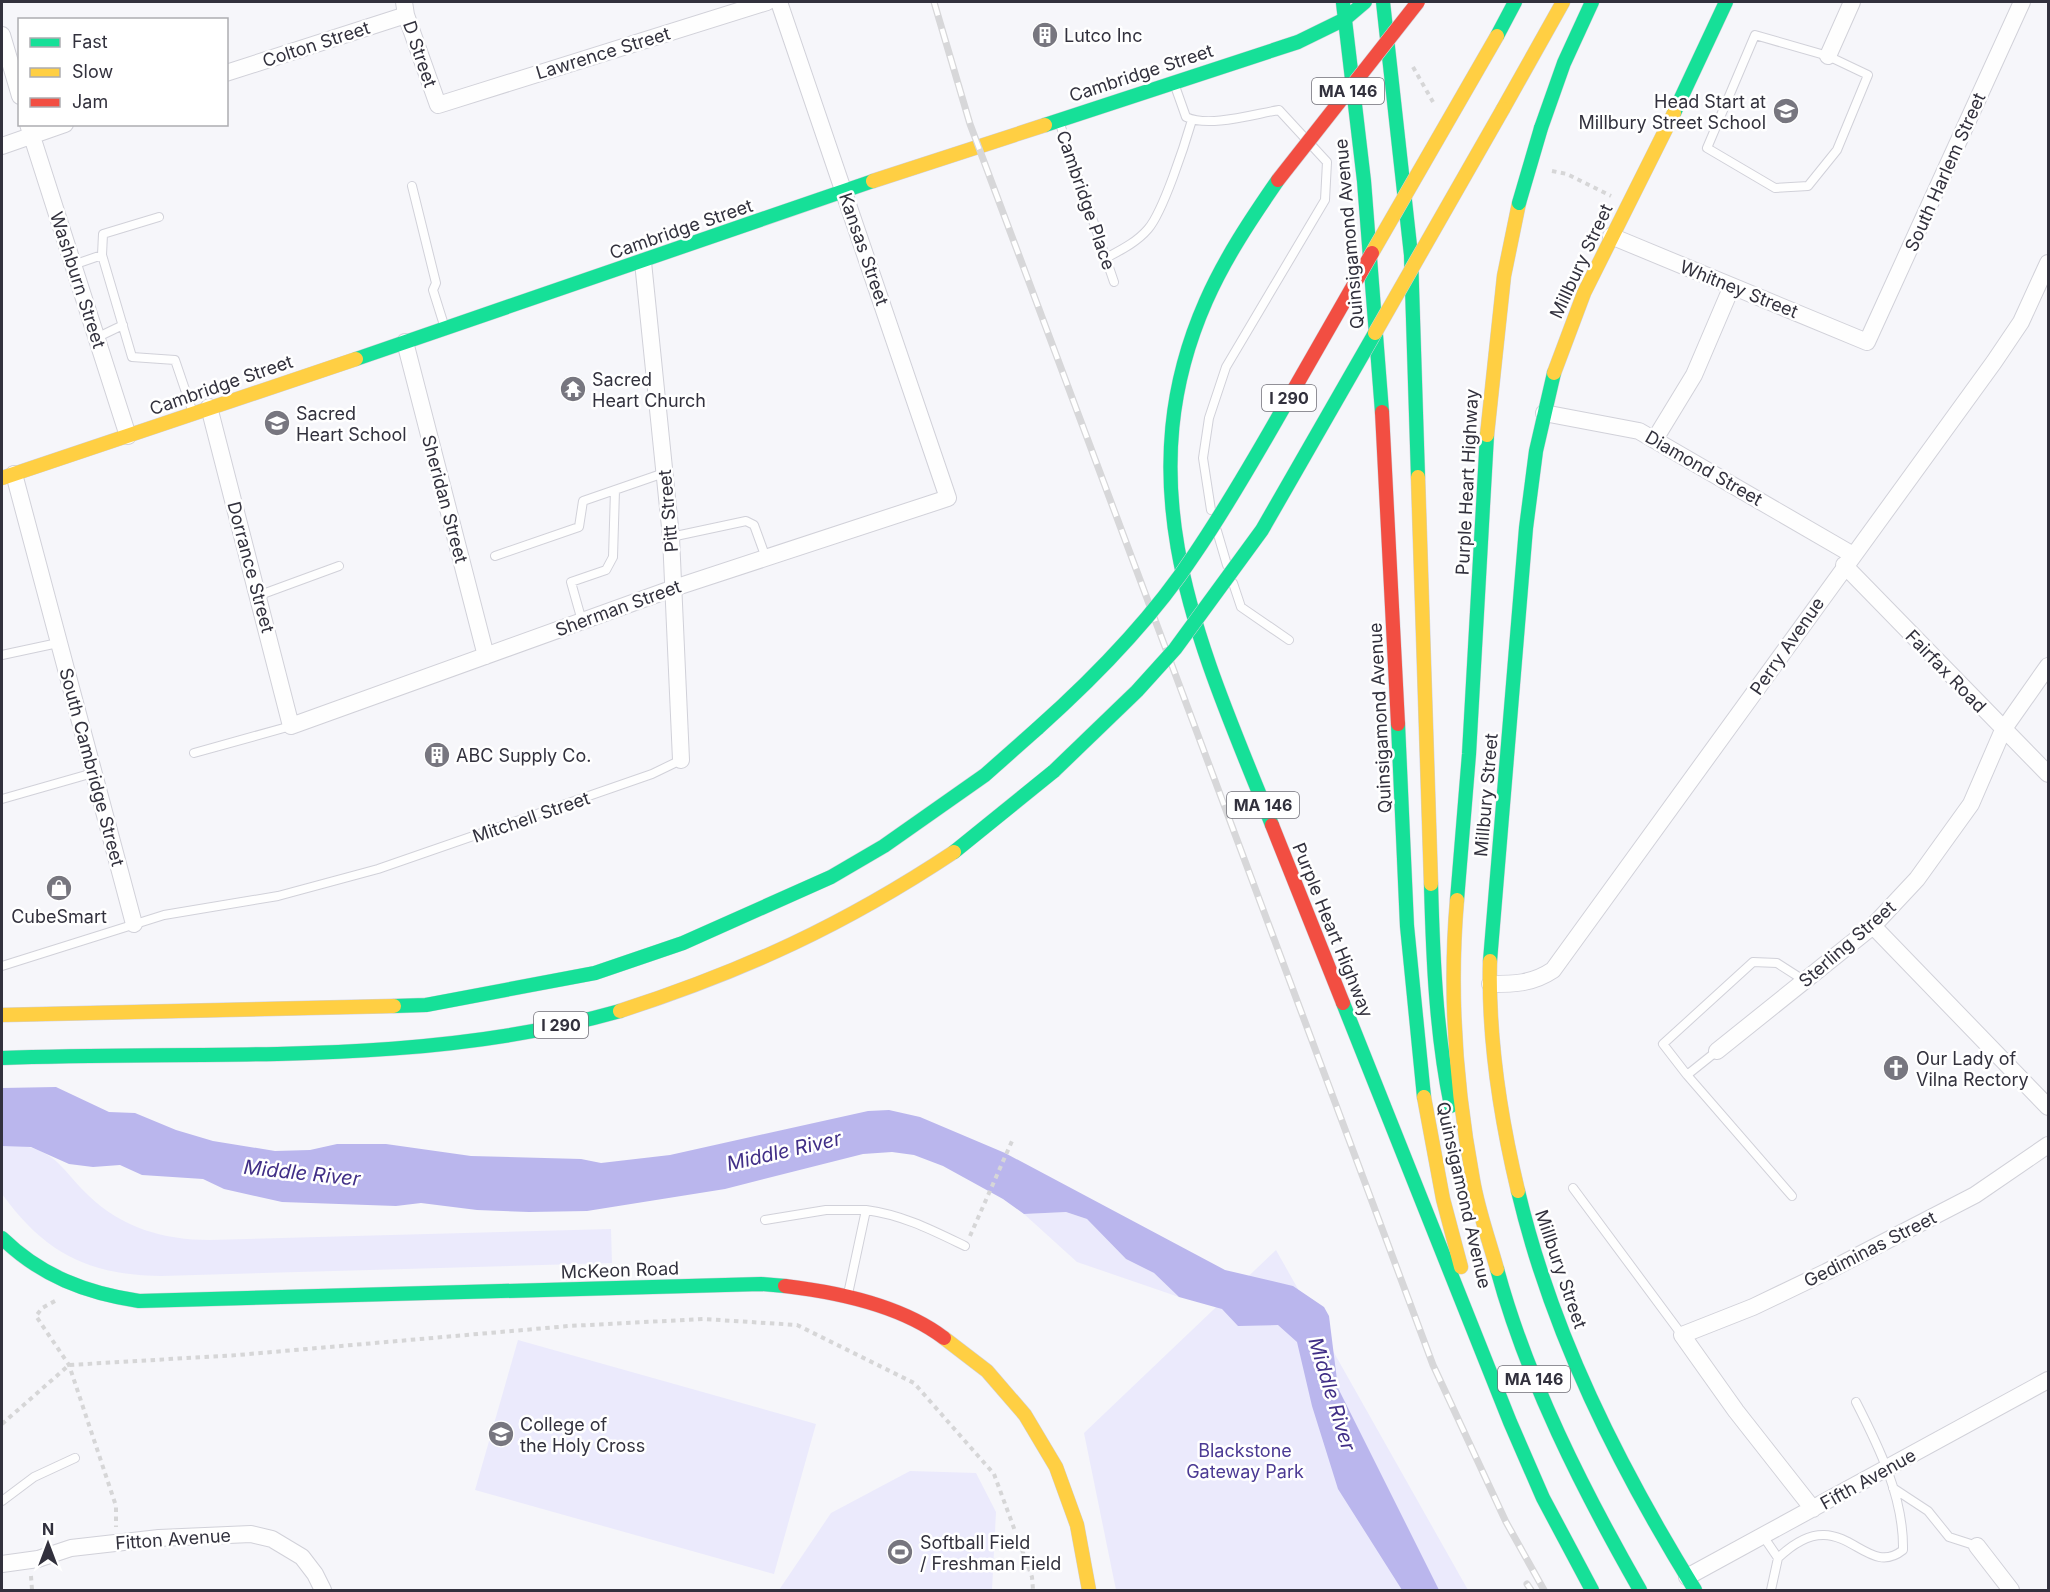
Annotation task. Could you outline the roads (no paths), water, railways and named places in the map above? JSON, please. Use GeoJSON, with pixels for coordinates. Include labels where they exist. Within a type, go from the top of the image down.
{"type":"FeatureCollection","features":[{"type":"Feature","properties":{"kind":"main road","name":"Quinsigamond Avenue"},"geometry":{"type":"LineString","coordinates":[[1342,2],[1367,232],[1386,476],[1406,932],[1418,1068],[1428,1138],[1451,1235],[1484,1352],[1510,1422]]}},
{"type":"Feature","properties":{"kind":"main road","name":"Cambridge Street"},"geometry":{"type":"LineString","coordinates":[[8,476],[643,262],[844,190],[1058,118],[1298,42],[1345,19],[1365,2]]}},
{"type":"Feature","properties":{"kind":"main road","name":"Quinsigamond Avenue"},"geometry":{"type":"LineString","coordinates":[[1383,2],[1412,276],[1434,976],[1443,1066],[1450,1105],[1468,1151]]}},
{"type":"Feature","properties":{"kind":"main road","name":"Purple Heart Highway"},"geometry":{"type":"LineString","coordinates":[[1418,2],[1278,180],[1242,230],[1214,280],[1189,344],[1172,421],[1169,459],[1173,528],[1188,597],[1207,663],[1510,1422],[1544,1498],[1592,1590]]}},
{"type":"Feature","properties":{"kind":"main road","name":"I 290"},"geometry":{"type":"LineString","coordinates":[[2,1015],[426,1005],[552,983],[595,973],[683,943],[831,877],[884,846],[985,775],[1038,728],[1100,669],[1161,599],[1194,556],[1266,438],[1515,2]]}},
{"type":"Feature","properties":{"kind":"main road","name":"I 290"},"geometry":{"type":"LineString","coordinates":[[2,1058],[396,1050],[502,1037],[613,1011],[721,976],[825,929],[870,905],[957,850],[1054,771],[1137,692],[1175,649],[1262,530],[1563,2]]}},
{"type":"Feature","properties":{"kind":"main road","name":"Purple Heart Highway"},"geometry":{"type":"LineString","coordinates":[[1592,2],[1564,63],[1541,128],[1519,203],[1504,276],[1490,392],[1469,754],[1455,920],[1455,1009],[1468,1151],[1484,1229],[1504,1300],[1528,1366],[1584,1489],[1640,1590]]}},
{"type":"Feature","properties":{"kind":"main road","name":"Millbury Street"},"geometry":{"type":"LineString","coordinates":[[1691,1584],[1640,1498],[1592,1404],[1539,1264],[1516,1186],[1503,1125],[1492,1029],[1490,984],[1494,901],[1528,523],[1536,450],[1544,413],[1576,307],[1671,120],[1726,2]]}},
{"type":"Feature","properties":{"kind":"main road","name":"McKeon Road"},"geometry":{"type":"LineString","coordinates":[[2,1238],[25,1259],[65,1282],[104,1296],[139,1301],[761,1284],[807,1286],[848,1294],[891,1308],[928,1327],[980,1366],[1021,1409],[1044,1442],[1068,1494],[1084,1550],[1089,1590]]}},
{"type":"Feature","properties":{"kind":"street","name":"Lawrence Street"},"geometry":{"type":"LineString","coordinates":[[438,105],[767,2]]}},
{"type":"Feature","properties":{"kind":"street","name":"Kansas Street"},"geometry":{"type":"LineString","coordinates":[[779,2],[948,498]]}},
{"type":"Feature","properties":{"kind":"street"},"geometry":{"type":"LineString","coordinates":[[1828,56],[1852,2]]}},
{"type":"Feature","properties":{"kind":"street","name":"South Harlem Street"},"geometry":{"type":"LineString","coordinates":[[1867,342],[2022,2]]}},
{"type":"Feature","properties":{"kind":"street","name":"D Street"},"geometry":{"type":"LineString","coordinates":[[405,8],[438,105]]}},
{"type":"Feature","properties":{"kind":"street","name":"Colton Street"},"geometry":{"type":"LineString","coordinates":[[228,72],[405,8]]}},
{"type":"Feature","properties":{"kind":"street"},"geometry":{"type":"LineString","coordinates":[[2,35],[18,89]]}},
{"type":"Feature","properties":{"kind":"street"},"geometry":{"type":"LineString","coordinates":[[2,146],[30,130],[53,126]]}},
{"type":"Feature","properties":{"kind":"street","name":"Washburn Street"},"geometry":{"type":"LineString","coordinates":[[30,130],[128,436]]}},
{"type":"Feature","properties":{"kind":"street","name":"Whitney Street"},"geometry":{"type":"LineString","coordinates":[[1611,236],[1867,342]]}},
{"type":"Feature","properties":{"kind":"street","name":"Pitt Street"},"geometry":{"type":"LineString","coordinates":[[643,262],[671,537],[681,760]]}},
{"type":"Feature","properties":{"kind":"street","name":"Perry Avenue"},"geometry":{"type":"LineString","coordinates":[[1490,984],[1523,984],[1539,979],[1553,970],[1994,362],[2021,322],[2049,263]]}},
{"type":"Feature","properties":{"kind":"street"},"geometry":{"type":"LineString","coordinates":[[1654,439],[1694,375],[1732,286]]}},
{"type":"Feature","properties":{"kind":"street","name":"Sheridan Street"},"geometry":{"type":"LineString","coordinates":[[405,342],[486,656]]}},
{"type":"Feature","properties":{"kind":"street","name":"Dorrance Street"},"geometry":{"type":"LineString","coordinates":[[210,407],[260,595],[291,726]]}},
{"type":"Feature","properties":{"kind":"street","name":"Diamond Street"},"geometry":{"type":"LineString","coordinates":[[1544,413],[1639,431],[1849,560]]}},
{"type":"Feature","properties":{"kind":"street","name":"South Cambridge Street"},"geometry":{"type":"LineString","coordinates":[[8,476],[58,643],[134,924]]}},
{"type":"Feature","properties":{"kind":"street","name":"Sherman Street"},"geometry":{"type":"LineString","coordinates":[[291,726],[674,588],[948,498]]}},
{"type":"Feature","properties":{"kind":"street","name":"Fairfax Road"},"geometry":{"type":"LineString","coordinates":[[1849,560],[2003,730],[2049,774]]}},
{"type":"Feature","properties":{"kind":"street","name":"Sterling Street"},"geometry":{"type":"LineString","coordinates":[[1717,1051],[1873,926],[1917,879],[1971,804],[2003,730],[2049,666]]}},
{"type":"Feature","properties":{"kind":"street"},"geometry":{"type":"LineString","coordinates":[[1873,926],[2049,1107]]}},
{"type":"Feature","properties":{"kind":"street","name":"Gediminas Street"},"geometry":{"type":"LineString","coordinates":[[1682,1335],[1753,1307],[1975,1195],[2049,1145]]}},
{"type":"Feature","properties":{"kind":"street"},"geometry":{"type":"LineString","coordinates":[[1682,1335],[1736,1412],[1813,1509]]}},
{"type":"Feature","properties":{"kind":"street","name":"Fifth Avenue"},"geometry":{"type":"LineString","coordinates":[[1691,1584],[1763,1536],[2049,1380]]}},
{"type":"Feature","properties":{"kind":"street","name":"Fitton Avenue"},"geometry":{"type":"LineString","coordinates":[[2,1564],[38,1559],[71,1548],[250,1534],[272,1539],[296,1552],[315,1574],[323,1590]]}},
{"type":"Feature","properties":{"kind":"street"},"geometry":{"type":"LineString","coordinates":[[1977,1546],[2011,1590]]}},
{"type":"Feature","properties":{"kind":"lane"},"geometry":{"type":"LineString","coordinates":[[1755,35],[1828,56],[1868,75],[1837,150],[1808,186],[1775,188],[1707,148],[1755,35]]}},
{"type":"Feature","properties":{"kind":"lane"},"geometry":{"type":"LineString","coordinates":[[1174,81],[1186,117],[1209,122],[1279,110],[1327,162],[1325,200],[1226,367],[1209,418],[1203,458],[1212,516],[1240,607],[1289,640]]}},
{"type":"Feature","properties":{"kind":"lane","name":"Cambridge Place"},"geometry":{"type":"LineString","coordinates":[[1058,118],[1114,282]]}},
{"type":"Feature","properties":{"kind":"lane"},"geometry":{"type":"LineString","coordinates":[[1106,258],[1128,246],[1149,228],[1184,148],[1192,120]]}},
{"type":"Feature","properties":{"kind":"lane"},"geometry":{"type":"LineString","coordinates":[[412,186],[436,283],[433,290],[445,328]]}},
{"type":"Feature","properties":{"kind":"lane"},"geometry":{"type":"LineString","coordinates":[[159,217],[103,234],[102,255],[132,357],[175,360],[193,413]]}},
{"type":"Feature","properties":{"kind":"lane"},"geometry":{"type":"LineString","coordinates":[[73,265],[102,255]]}},
{"type":"Feature","properties":{"kind":"lane"},"geometry":{"type":"LineString","coordinates":[[95,338],[123,325]]}},
{"type":"Feature","properties":{"kind":"lane"},"geometry":{"type":"LineString","coordinates":[[495,556],[579,527],[583,501],[664,473]]}},
{"type":"Feature","properties":{"kind":"lane"},"geometry":{"type":"LineString","coordinates":[[582,621],[571,582],[606,570],[613,556],[615,490]]}},
{"type":"Feature","properties":{"kind":"lane"},"geometry":{"type":"LineString","coordinates":[[671,537],[746,521],[754,525],[766,558]]}},
{"type":"Feature","properties":{"kind":"lane"},"geometry":{"type":"LineString","coordinates":[[260,595],[339,566]]}},
{"type":"Feature","properties":{"kind":"lane"},"geometry":{"type":"LineString","coordinates":[[2,655],[58,643]]}},
{"type":"Feature","properties":{"kind":"lane"},"geometry":{"type":"LineString","coordinates":[[194,753],[291,726]]}},
{"type":"Feature","properties":{"kind":"lane","name":"Mitchell Street"},"geometry":{"type":"LineString","coordinates":[[134,924],[164,915],[278,896],[378,868],[652,774],[681,760]]}},
{"type":"Feature","properties":{"kind":"lane"},"geometry":{"type":"LineString","coordinates":[[2,800],[93,773]]}},
{"type":"Feature","properties":{"kind":"lane"},"geometry":{"type":"LineString","coordinates":[[2,966],[134,924]]}},
{"type":"Feature","properties":{"kind":"lane"},"geometry":{"type":"LineString","coordinates":[[1792,1196],[1663,1044],[1753,962],[1778,963],[1805,981]]}},
{"type":"Feature","properties":{"kind":"lane"},"geometry":{"type":"LineString","coordinates":[[1687,1075],[1717,1051]]}},
{"type":"Feature","properties":{"kind":"lane"},"geometry":{"type":"LineString","coordinates":[[1573,1188],[1682,1335]]}},
{"type":"Feature","properties":{"kind":"lane"},"geometry":{"type":"LineString","coordinates":[[765,1220],[826,1210],[866,1210],[890,1214],[923,1225],[965,1246]]}},
{"type":"Feature","properties":{"kind":"lane"},"geometry":{"type":"LineString","coordinates":[[848,1294],[866,1210]]}},
{"type":"Feature","properties":{"kind":"lane"},"geometry":{"type":"LineString","coordinates":[[1771,1590],[1778,1558],[1794,1543],[1812,1535],[1832,1535],[1880,1558],[1894,1557],[1903,1550],[1904,1533],[1888,1468],[1856,1402]]}},
{"type":"Feature","properties":{"kind":"lane"},"geometry":{"type":"LineString","coordinates":[[2,1501],[34,1477],[75,1458]]}},
{"type":"Feature","properties":{"kind":"lane"},"geometry":{"type":"LineString","coordinates":[[1893,1488],[1928,1511],[1949,1537],[1977,1546]]}},
{"type":"Feature","properties":{"kind":"lane"},"geometry":{"type":"LineString","coordinates":[[1763,1536],[1778,1558]]}},
{"type":"Feature","properties":{"kind":"water","name":"Middle River"},"geometry":{"type":"Polygon","coordinates":[[[56,1087],[109,1112],[135,1113],[176,1130],[213,1141],[275,1151],[310,1150],[337,1144],[386,1144],[471,1156],[581,1159],[601,1163],[670,1155],[868,1111],[889,1110],[920,1117],[1005,1153],[1225,1270],[1293,1286],[1324,1307],[1329,1316],[1338,1388],[1439,1590],[1402,1590],[1338,1489],[1312,1406],[1297,1342],[1278,1325],[1238,1326],[1222,1309],[1179,1297],[1154,1273],[1126,1259],[1087,1219],[1066,1212],[1024,1214],[1003,1199],[943,1166],[914,1155],[892,1152],[863,1154],[725,1189],[587,1211],[477,1210],[421,1203],[396,1206],[282,1202],[224,1189],[203,1179],[142,1175],[120,1165],[93,1167],[69,1164],[31,1147],[2,1146],[2,1088],[56,1087]]]}},
{"type":"Feature","properties":{"kind":"railway"},"geometry":{"type":"LineString","coordinates":[[934,2],[970,124],[1433,1365],[1506,1522],[1544,1590]]}},
{"type":"Feature","properties":{"kind":"railway"},"geometry":{"type":"LineString","coordinates":[[1527,1584],[1531,1590]]}},
{"type":"Feature","properties":{"kind":"place","name":"Lutco Inc"},"geometry":{"type":"Point","coordinates":[1045,35]}},
{"type":"Feature","properties":{"kind":"place","name":"Head Start at Millbury Street School"},"geometry":{"type":"Point","coordinates":[1786,111]}},
{"type":"Feature","properties":{"kind":"place","name":"Sacred Heart Church"},"geometry":{"type":"Point","coordinates":[573,389]}},
{"type":"Feature","properties":{"kind":"place","name":"Sacred Heart School"},"geometry":{"type":"Point","coordinates":[277,423]}},
{"type":"Feature","properties":{"kind":"place","name":"ABC Supply Co."},"geometry":{"type":"Point","coordinates":[437,755]}},
{"type":"Feature","properties":{"kind":"place","name":"CubeSmart"},"geometry":{"type":"Point","coordinates":[59,888]}},
{"type":"Feature","properties":{"kind":"place","name":"Our Lady of Vilna Rectory"},"geometry":{"type":"Point","coordinates":[1896,1068]}},
{"type":"Feature","properties":{"kind":"place","name":"College of the Holy Cross"},"geometry":{"type":"Point","coordinates":[501,1434]}},
{"type":"Feature","properties":{"kind":"place","name":"Softball Field / Freshman Field"},"geometry":{"type":"Point","coordinates":[900,1552]}},
{"type":"Feature","properties":{"kind":"park label","name":"Blackstone Gateway Park"},"geometry":{"type":"Point","coordinates":[1245,1460]}}]}
